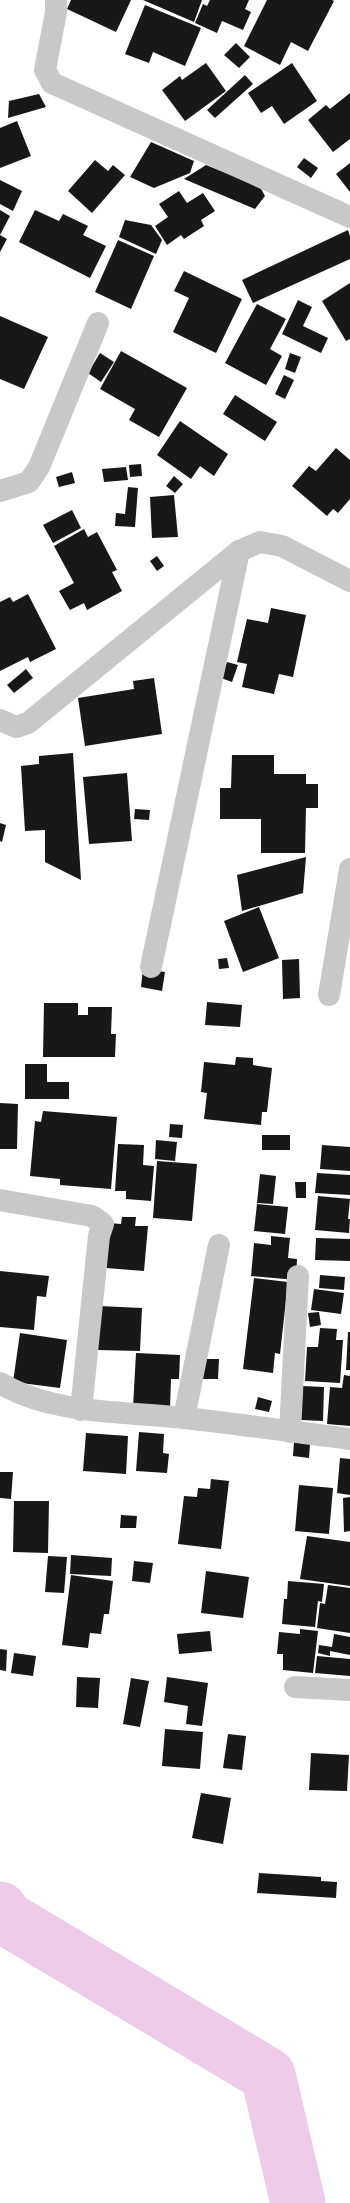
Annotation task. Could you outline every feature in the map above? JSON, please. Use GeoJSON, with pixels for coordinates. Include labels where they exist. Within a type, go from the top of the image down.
{"type":"FeatureCollection","features":[{"type":"Feature","properties":{"kind":"street"},"geometry":{"type":"LineString","coordinates":[[56,0],[56,12],[45,70],[52,83],[350,217]]}},
{"type":"Feature","properties":{"kind":"street"},"geometry":{"type":"LineString","coordinates":[[0,491],[29,482],[39,466],[98,322]]}},
{"type":"Feature","properties":{"kind":"street"},"geometry":{"type":"LineString","coordinates":[[0,720],[16,727],[28,723],[238,551],[260,542],[282,546],[350,581]]}},
{"type":"Feature","properties":{"kind":"street"},"geometry":{"type":"LineString","coordinates":[[150,967],[238,551]]}},
{"type":"Feature","properties":{"kind":"street"},"geometry":{"type":"LineString","coordinates":[[329,995],[350,869]]}},
{"type":"Feature","properties":{"kind":"street"},"geometry":{"type":"LineString","coordinates":[[0,1200],[92,1216],[103,1224],[99,1236],[81,1410]]}},
{"type":"Feature","properties":{"kind":"street"},"geometry":{"type":"LineString","coordinates":[[184,1418],[219,1245]]}},
{"type":"Feature","properties":{"kind":"street"},"geometry":{"type":"LineString","coordinates":[[290,1432],[298,1276]]}},
{"type":"Feature","properties":{"kind":"street"},"geometry":{"type":"LineString","coordinates":[[0,1383],[17,1391],[81,1410],[184,1418],[350,1439]]}},
{"type":"Feature","properties":{"kind":"street"},"geometry":{"type":"LineString","coordinates":[[295,1688],[350,1690]]}},
{"type":"Feature","properties":{"kind":"building"},"geometry":{"type":"Polygon","coordinates":[[[71,0],[131,0],[116,32],[67,9],[71,0]]]}},
{"type":"Feature","properties":{"kind":"building"},"geometry":{"type":"Polygon","coordinates":[[[143,0],[202,0],[194,22],[143,0]]]}},
{"type":"Feature","properties":{"kind":"building"},"geometry":{"type":"Polygon","coordinates":[[[210,0],[249,0],[245,9],[251,12],[243,30],[222,21],[217,33],[195,23],[203,4],[207,6],[210,0]]]}},
{"type":"Feature","properties":{"kind":"building"},"geometry":{"type":"Polygon","coordinates":[[[267,0],[334,1],[308,51],[291,42],[280,65],[244,46],[267,0]]]}},
{"type":"Feature","properties":{"kind":"building"},"geometry":{"type":"Polygon","coordinates":[[[145,5],[201,28],[185,66],[153,52],[149,63],[125,54],[145,5]]]}},
{"type":"Feature","properties":{"kind":"building"},"geometry":{"type":"Polygon","coordinates":[[[236,43],[250,57],[239,68],[224,55],[236,43]]]}},
{"type":"Feature","properties":{"kind":"building"},"geometry":{"type":"Polygon","coordinates":[[[206,63],[226,91],[185,121],[162,90],[180,76],[182,80],[206,63]]]}},
{"type":"Feature","properties":{"kind":"building"},"geometry":{"type":"Polygon","coordinates":[[[292,63],[317,101],[284,124],[272,106],[261,113],[248,93],[292,63]]]}},
{"type":"Feature","properties":{"kind":"building"},"geometry":{"type":"Polygon","coordinates":[[[245,75],[253,84],[215,118],[207,110],[245,75]]]}},
{"type":"Feature","properties":{"kind":"building"},"geometry":{"type":"Polygon","coordinates":[[[350,93],[350,139],[333,152],[308,120],[326,105],[330,109],[350,93]]]}},
{"type":"Feature","properties":{"kind":"building"},"geometry":{"type":"Polygon","coordinates":[[[39,94],[46,107],[8,118],[9,101],[39,94]]]}},
{"type":"Feature","properties":{"kind":"building"},"geometry":{"type":"Polygon","coordinates":[[[17,121],[31,156],[0,168],[0,128],[17,121]]]}},
{"type":"Feature","properties":{"kind":"building"},"geometry":{"type":"Polygon","coordinates":[[[151,142],[194,161],[190,173],[154,188],[130,177],[151,142]]]}},
{"type":"Feature","properties":{"kind":"building"},"geometry":{"type":"Polygon","coordinates":[[[304,158],[318,168],[311,178],[297,167],[304,158]]]}},
{"type":"Feature","properties":{"kind":"building"},"geometry":{"type":"Polygon","coordinates":[[[95,160],[108,171],[113,165],[125,175],[92,213],[68,191],[95,160]]]}},
{"type":"Feature","properties":{"kind":"building"},"geometry":{"type":"Polygon","coordinates":[[[350,163],[350,192],[336,174],[350,163]]]}},
{"type":"Feature","properties":{"kind":"building"},"geometry":{"type":"Polygon","coordinates":[[[206,165],[260,187],[265,196],[255,209],[184,179],[206,165]]]}},
{"type":"Feature","properties":{"kind":"building"},"geometry":{"type":"Polygon","coordinates":[[[0,180],[22,191],[13,211],[0,204],[0,180]]]}},
{"type":"Feature","properties":{"kind":"building"},"geometry":{"type":"Polygon","coordinates":[[[179,191],[187,203],[203,193],[215,211],[201,220],[204,226],[184,239],[181,235],[167,245],[155,226],[168,217],[159,204],[179,191]]]}},
{"type":"Feature","properties":{"kind":"building"},"geometry":{"type":"Polygon","coordinates":[[[0,210],[10,216],[0,235],[0,210]]]}},
{"type":"Feature","properties":{"kind":"building"},"geometry":{"type":"Polygon","coordinates":[[[35,210],[59,221],[63,214],[88,226],[83,235],[106,246],[90,278],[19,242],[35,210]]]}},
{"type":"Feature","properties":{"kind":"building"},"geometry":{"type":"Polygon","coordinates":[[[125,220],[151,225],[162,240],[156,254],[119,237],[125,220]]]}},
{"type":"Feature","properties":{"kind":"building"},"geometry":{"type":"Polygon","coordinates":[[[348,230],[350,236],[350,259],[253,303],[242,280],[348,230]]]}},
{"type":"Feature","properties":{"kind":"building"},"geometry":{"type":"Polygon","coordinates":[[[0,235],[7,239],[0,252],[0,235]]]}},
{"type":"Feature","properties":{"kind":"building"},"geometry":{"type":"Polygon","coordinates":[[[118,240],[154,256],[131,309],[95,292],[118,240]]]}},
{"type":"Feature","properties":{"kind":"building"},"geometry":{"type":"Polygon","coordinates":[[[184,271],[242,299],[216,353],[173,332],[189,298],[174,291],[184,271]]]}},
{"type":"Feature","properties":{"kind":"building"},"geometry":{"type":"Polygon","coordinates":[[[350,283],[350,339],[346,341],[322,301],[350,283]]]}},
{"type":"Feature","properties":{"kind":"building"},"geometry":{"type":"Polygon","coordinates":[[[298,300],[312,307],[303,326],[328,338],[321,353],[282,334],[298,300]]]}},
{"type":"Feature","properties":{"kind":"building"},"geometry":{"type":"Polygon","coordinates":[[[257,304],[286,319],[270,349],[282,356],[266,385],[225,363],[257,304]]]}},
{"type":"Feature","properties":{"kind":"building"},"geometry":{"type":"Polygon","coordinates":[[[0,316],[48,337],[24,389],[0,379],[0,316]]]}},
{"type":"Feature","properties":{"kind":"building"},"geometry":{"type":"Polygon","coordinates":[[[121,351],[187,388],[159,437],[129,420],[135,409],[100,389],[121,351]]]}},
{"type":"Feature","properties":{"kind":"building"},"geometry":{"type":"Polygon","coordinates":[[[100,353],[114,362],[101,382],[88,373],[100,353]]]}},
{"type":"Feature","properties":{"kind":"building"},"geometry":{"type":"Polygon","coordinates":[[[290,353],[301,357],[295,373],[285,369],[290,353]]]}},
{"type":"Feature","properties":{"kind":"building"},"geometry":{"type":"Polygon","coordinates":[[[284,375],[294,380],[285,399],[275,394],[284,375]]]}},
{"type":"Feature","properties":{"kind":"building"},"geometry":{"type":"Polygon","coordinates":[[[235,395],[277,422],[265,441],[223,414],[235,395]]]}},
{"type":"Feature","properties":{"kind":"building"},"geometry":{"type":"Polygon","coordinates":[[[180,421],[228,454],[214,476],[200,466],[191,479],[157,455],[180,421]]]}},
{"type":"Feature","properties":{"kind":"building"},"geometry":{"type":"Polygon","coordinates":[[[336,448],[350,460],[350,499],[338,513],[333,509],[327,516],[292,486],[309,466],[316,471],[336,448]]]}},
{"type":"Feature","properties":{"kind":"building"},"geometry":{"type":"Polygon","coordinates":[[[141,464],[142,476],[130,477],[129,465],[141,464]]]}},
{"type":"Feature","properties":{"kind":"building"},"geometry":{"type":"Polygon","coordinates":[[[126,467],[128,480],[104,482],[102,469],[126,467]]]}},
{"type":"Feature","properties":{"kind":"building"},"geometry":{"type":"Polygon","coordinates":[[[72,472],[75,483],[59,487],[56,477],[72,472]]]}},
{"type":"Feature","properties":{"kind":"building"},"geometry":{"type":"Polygon","coordinates":[[[174,476],[183,484],[175,493],[166,486],[174,476]]]}},
{"type":"Feature","properties":{"kind":"building"},"geometry":{"type":"Polygon","coordinates":[[[128,487],[138,488],[135,527],[115,526],[116,513],[125,514],[128,487]]]}},
{"type":"Feature","properties":{"kind":"building"},"geometry":{"type":"Polygon","coordinates":[[[174,495],[178,537],[152,538],[150,497],[174,495]]]}},
{"type":"Feature","properties":{"kind":"building"},"geometry":{"type":"Polygon","coordinates":[[[72,510],[81,528],[53,543],[43,525],[72,510]]]}},
{"type":"Feature","properties":{"kind":"building"},"geometry":{"type":"Polygon","coordinates":[[[84,529],[88,537],[97,532],[117,570],[112,572],[122,591],[87,610],[84,603],[70,610],[59,591],[74,583],[54,546],[84,529]]]}},
{"type":"Feature","properties":{"kind":"building"},"geometry":{"type":"Polygon","coordinates":[[[157,556],[164,566],[157,571],[150,561],[157,556]]]}},
{"type":"Feature","properties":{"kind":"building"},"geometry":{"type":"Polygon","coordinates":[[[28,594],[56,649],[30,662],[28,657],[0,671],[0,602],[10,597],[13,602],[28,594]]]}},
{"type":"Feature","properties":{"kind":"building"},"geometry":{"type":"Polygon","coordinates":[[[271,608],[306,615],[293,677],[279,674],[274,694],[242,687],[247,664],[237,662],[247,619],[268,623],[271,608]]]}},
{"type":"Feature","properties":{"kind":"building"},"geometry":{"type":"Polygon","coordinates":[[[227,662],[238,665],[232,682],[221,678],[227,662]]]}},
{"type":"Feature","properties":{"kind":"building"},"geometry":{"type":"Polygon","coordinates":[[[26,669],[33,678],[14,693],[7,685],[26,669]]]}},
{"type":"Feature","properties":{"kind":"building"},"geometry":{"type":"Polygon","coordinates":[[[154,678],[162,734],[85,746],[78,698],[134,689],[133,681],[154,678]]]}},
{"type":"Feature","properties":{"kind":"building"},"geometry":{"type":"Polygon","coordinates":[[[73,753],[81,880],[45,862],[45,830],[25,831],[21,766],[39,764],[39,756],[73,753]]]}},
{"type":"Feature","properties":{"kind":"building"},"geometry":{"type":"Polygon","coordinates":[[[232,755],[274,755],[274,774],[306,774],[306,784],[318,784],[318,808],[306,808],[305,853],[261,853],[261,819],[220,819],[220,788],[231,788],[232,755]]]}},
{"type":"Feature","properties":{"kind":"building"},"geometry":{"type":"Polygon","coordinates":[[[127,773],[132,841],[89,844],[83,777],[127,773]]]}},
{"type":"Feature","properties":{"kind":"building"},"geometry":{"type":"Polygon","coordinates":[[[135,809],[150,810],[149,820],[134,819],[135,809]]]}},
{"type":"Feature","properties":{"kind":"building"},"geometry":{"type":"Polygon","coordinates":[[[0,823],[6,825],[2,842],[0,841],[0,823]]]}},
{"type":"Feature","properties":{"kind":"building"},"geometry":{"type":"Polygon","coordinates":[[[306,857],[303,893],[242,911],[237,875],[306,857]]]}},
{"type":"Feature","properties":{"kind":"building"},"geometry":{"type":"Polygon","coordinates":[[[259,907],[279,958],[243,972],[224,921],[259,907]]]}},
{"type":"Feature","properties":{"kind":"building"},"geometry":{"type":"Polygon","coordinates":[[[227,958],[229,968],[219,969],[218,959],[227,958]]]}},
{"type":"Feature","properties":{"kind":"building"},"geometry":{"type":"Polygon","coordinates":[[[299,959],[300,998],[283,999],[282,960],[299,959]]]}},
{"type":"Feature","properties":{"kind":"building"},"geometry":{"type":"Polygon","coordinates":[[[143,969],[165,972],[162,991],[141,987],[143,969]]]}},
{"type":"Feature","properties":{"kind":"building"},"geometry":{"type":"Polygon","coordinates":[[[207,1002],[242,1005],[240,1027],[205,1025],[207,1002]]]}},
{"type":"Feature","properties":{"kind":"building"},"geometry":{"type":"Polygon","coordinates":[[[44,1003],[78,1003],[78,1015],[88,1015],[88,1007],[112,1007],[111,1034],[116,1034],[115,1057],[43,1057],[44,1003]]]}},
{"type":"Feature","properties":{"kind":"building"},"geometry":{"type":"Polygon","coordinates":[[[236,1057],[253,1058],[253,1065],[272,1068],[267,1112],[262,1112],[261,1125],[204,1119],[207,1093],[201,1092],[204,1062],[235,1065],[236,1057]]]}},
{"type":"Feature","properties":{"kind":"building"},"geometry":{"type":"Polygon","coordinates":[[[25,1064],[47,1064],[47,1082],[69,1082],[69,1099],[25,1099],[25,1064]]]}},
{"type":"Feature","properties":{"kind":"building"},"geometry":{"type":"Polygon","coordinates":[[[0,1103],[18,1104],[17,1149],[0,1149],[0,1103]]]}},
{"type":"Feature","properties":{"kind":"building"},"geometry":{"type":"Polygon","coordinates":[[[43,1111],[117,1117],[111,1189],[60,1185],[60,1179],[30,1176],[35,1121],[41,1122],[43,1111]]]}},
{"type":"Feature","properties":{"kind":"building"},"geometry":{"type":"Polygon","coordinates":[[[170,1124],[183,1125],[182,1138],[169,1137],[170,1124]]]}},
{"type":"Feature","properties":{"kind":"building"},"geometry":{"type":"Polygon","coordinates":[[[262,1135],[290,1135],[290,1150],[262,1150],[262,1135]]]}},
{"type":"Feature","properties":{"kind":"building"},"geometry":{"type":"Polygon","coordinates":[[[156,1140],[177,1142],[175,1161],[155,1159],[156,1140]]]}},
{"type":"Feature","properties":{"kind":"building"},"geometry":{"type":"Polygon","coordinates":[[[118,1144],[144,1145],[143,1165],[154,1166],[151,1201],[126,1199],[126,1191],[115,1191],[118,1144]]]}},
{"type":"Feature","properties":{"kind":"building"},"geometry":{"type":"Polygon","coordinates":[[[322,1145],[350,1147],[350,1171],[320,1169],[322,1145]]]}},
{"type":"Feature","properties":{"kind":"building"},"geometry":{"type":"Polygon","coordinates":[[[157,1161],[197,1164],[192,1221],[153,1218],[157,1161]]]}},
{"type":"Feature","properties":{"kind":"building"},"geometry":{"type":"Polygon","coordinates":[[[317,1173],[350,1175],[350,1195],[315,1193],[317,1173]]]}},
{"type":"Feature","properties":{"kind":"building"},"geometry":{"type":"Polygon","coordinates":[[[260,1174],[276,1176],[273,1204],[257,1203],[260,1174]]]}},
{"type":"Feature","properties":{"kind":"building"},"geometry":{"type":"Polygon","coordinates":[[[295,1182],[306,1182],[306,1198],[296,1198],[295,1182]]]}},
{"type":"Feature","properties":{"kind":"building"},"geometry":{"type":"Polygon","coordinates":[[[318,1196],[350,1199],[348,1219],[350,1219],[349,1233],[315,1230],[318,1196]]]}},
{"type":"Feature","properties":{"kind":"building"},"geometry":{"type":"Polygon","coordinates":[[[257,1204],[288,1207],[285,1234],[254,1231],[257,1204]]]}},
{"type":"Feature","properties":{"kind":"building"},"geometry":{"type":"Polygon","coordinates":[[[122,1217],[136,1217],[135,1226],[148,1226],[144,1271],[106,1268],[109,1223],[121,1224],[122,1217]]]}},
{"type":"Feature","properties":{"kind":"building"},"geometry":{"type":"Polygon","coordinates":[[[271,1236],[290,1238],[288,1258],[297,1259],[296,1280],[251,1276],[254,1243],[271,1245],[271,1236]]]}},
{"type":"Feature","properties":{"kind":"building"},"geometry":{"type":"Polygon","coordinates":[[[316,1238],[350,1239],[350,1261],[315,1260],[316,1238]]]}},
{"type":"Feature","properties":{"kind":"building"},"geometry":{"type":"Polygon","coordinates":[[[0,1271],[49,1276],[46,1297],[37,1296],[34,1330],[0,1327],[0,1271]]]}},
{"type":"Feature","properties":{"kind":"building"},"geometry":{"type":"Polygon","coordinates":[[[320,1275],[345,1277],[344,1290],[319,1288],[320,1275]]]}},
{"type":"Feature","properties":{"kind":"building"},"geometry":{"type":"Polygon","coordinates":[[[254,1278],[288,1282],[280,1354],[275,1353],[273,1373],[243,1369],[254,1278]]]}},
{"type":"Feature","properties":{"kind":"building"},"geometry":{"type":"Polygon","coordinates":[[[314,1289],[344,1293],[341,1314],[311,1310],[314,1289]]]}},
{"type":"Feature","properties":{"kind":"building"},"geometry":{"type":"Polygon","coordinates":[[[99,1306],[142,1308],[140,1351],[97,1350],[99,1306]]]}},
{"type":"Feature","properties":{"kind":"building"},"geometry":{"type":"Polygon","coordinates":[[[319,1312],[321,1325],[310,1327],[308,1313],[319,1312]]]}},
{"type":"Feature","properties":{"kind":"building"},"geometry":{"type":"Polygon","coordinates":[[[320,1328],[337,1329],[336,1340],[343,1340],[340,1383],[305,1381],[307,1347],[318,1347],[320,1328]]]}},
{"type":"Feature","properties":{"kind":"building"},"geometry":{"type":"Polygon","coordinates":[[[348,1332],[350,1332],[350,1370],[346,1370],[348,1332]]]}},
{"type":"Feature","properties":{"kind":"building"},"geometry":{"type":"Polygon","coordinates":[[[20,1333],[67,1340],[60,1388],[13,1382],[20,1333]]]}},
{"type":"Feature","properties":{"kind":"building"},"geometry":{"type":"Polygon","coordinates":[[[136,1353],[180,1355],[179,1379],[171,1379],[170,1408],[133,1407],[136,1353]]]}},
{"type":"Feature","properties":{"kind":"building"},"geometry":{"type":"Polygon","coordinates":[[[199,1359],[219,1359],[218,1379],[198,1379],[199,1359]]]}},
{"type":"Feature","properties":{"kind":"building"},"geometry":{"type":"Polygon","coordinates":[[[344,1375],[350,1376],[350,1426],[327,1424],[330,1387],[342,1388],[344,1375]]]}},
{"type":"Feature","properties":{"kind":"building"},"geometry":{"type":"Polygon","coordinates":[[[302,1386],[324,1387],[323,1421],[301,1420],[302,1386]]]}},
{"type":"Feature","properties":{"kind":"building"},"geometry":{"type":"Polygon","coordinates":[[[258,1397],[272,1401],[269,1412],[255,1409],[258,1397]]]}},
{"type":"Feature","properties":{"kind":"building"},"geometry":{"type":"Polygon","coordinates":[[[139,1432],[164,1434],[163,1453],[169,1454],[167,1473],[136,1471],[139,1432]]]}},
{"type":"Feature","properties":{"kind":"building"},"geometry":{"type":"Polygon","coordinates":[[[86,1433],[128,1436],[126,1474],[83,1471],[86,1433]]]}},
{"type":"Feature","properties":{"kind":"building"},"geometry":{"type":"Polygon","coordinates":[[[294,1442],[310,1444],[309,1458],[293,1456],[294,1442]]]}},
{"type":"Feature","properties":{"kind":"building"},"geometry":{"type":"Polygon","coordinates":[[[340,1458],[350,1459],[350,1495],[337,1493],[340,1458]]]}},
{"type":"Feature","properties":{"kind":"building"},"geometry":{"type":"Polygon","coordinates":[[[0,1472],[13,1472],[11,1499],[0,1498],[0,1472]]]}},
{"type":"Feature","properties":{"kind":"building"},"geometry":{"type":"Polygon","coordinates":[[[211,1479],[229,1481],[221,1549],[178,1544],[184,1496],[197,1497],[198,1488],[210,1489],[211,1479]]]}},
{"type":"Feature","properties":{"kind":"building"},"geometry":{"type":"Polygon","coordinates":[[[299,1485],[333,1488],[329,1534],[295,1531],[299,1485]]]}},
{"type":"Feature","properties":{"kind":"building"},"geometry":{"type":"Polygon","coordinates":[[[350,1497],[350,1531],[344,1532],[343,1498],[350,1497]]]}},
{"type":"Feature","properties":{"kind":"building"},"geometry":{"type":"Polygon","coordinates":[[[14,1501],[49,1501],[48,1553],[13,1552],[14,1501]]]}},
{"type":"Feature","properties":{"kind":"building"},"geometry":{"type":"Polygon","coordinates":[[[121,1515],[137,1516],[136,1528],[120,1528],[121,1515]]]}},
{"type":"Feature","properties":{"kind":"building"},"geometry":{"type":"Polygon","coordinates":[[[307,1536],[350,1542],[350,1586],[300,1579],[307,1536]]]}},
{"type":"Feature","properties":{"kind":"building"},"geometry":{"type":"Polygon","coordinates":[[[71,1555],[112,1558],[111,1576],[70,1574],[71,1555]]]}},
{"type":"Feature","properties":{"kind":"building"},"geometry":{"type":"Polygon","coordinates":[[[48,1556],[67,1557],[64,1593],[45,1592],[48,1556]]]}},
{"type":"Feature","properties":{"kind":"building"},"geometry":{"type":"Polygon","coordinates":[[[134,1561],[153,1563],[150,1583],[132,1581],[134,1561]]]}},
{"type":"Feature","properties":{"kind":"building"},"geometry":{"type":"Polygon","coordinates":[[[206,1571],[249,1577],[243,1618],[201,1613],[206,1571]]]}},
{"type":"Feature","properties":{"kind":"building"},"geometry":{"type":"Polygon","coordinates":[[[71,1575],[113,1581],[109,1614],[104,1614],[101,1634],[90,1633],[88,1648],[62,1645],[71,1575]]]}},
{"type":"Feature","properties":{"kind":"building"},"geometry":{"type":"Polygon","coordinates":[[[288,1581],[324,1584],[322,1602],[318,1601],[315,1627],[282,1624],[284,1599],[287,1599],[288,1581]]]}},
{"type":"Feature","properties":{"kind":"building"},"geometry":{"type":"Polygon","coordinates":[[[328,1585],[350,1588],[350,1633],[317,1628],[320,1603],[325,1604],[328,1585]]]}},
{"type":"Feature","properties":{"kind":"building"},"geometry":{"type":"Polygon","coordinates":[[[300,1629],[318,1631],[313,1673],[283,1670],[283,1654],[277,1654],[279,1632],[300,1634],[300,1629]]]}},
{"type":"Feature","properties":{"kind":"building"},"geometry":{"type":"Polygon","coordinates":[[[210,1631],[212,1651],[179,1654],[177,1634],[210,1631]]]}},
{"type":"Feature","properties":{"kind":"building"},"geometry":{"type":"Polygon","coordinates":[[[334,1634],[350,1637],[350,1655],[330,1651],[330,1656],[318,1653],[319,1645],[332,1647],[334,1634]]]}},
{"type":"Feature","properties":{"kind":"building"},"geometry":{"type":"Polygon","coordinates":[[[0,1649],[7,1650],[6,1671],[0,1670],[0,1649]]]}},
{"type":"Feature","properties":{"kind":"building"},"geometry":{"type":"Polygon","coordinates":[[[14,1653],[36,1656],[33,1676],[11,1673],[14,1653]]]}},
{"type":"Feature","properties":{"kind":"building"},"geometry":{"type":"Polygon","coordinates":[[[317,1656],[350,1659],[350,1676],[315,1673],[317,1656]]]}},
{"type":"Feature","properties":{"kind":"building"},"geometry":{"type":"Polygon","coordinates":[[[77,1677],[100,1678],[98,1708],[76,1707],[77,1677]]]}},
{"type":"Feature","properties":{"kind":"building"},"geometry":{"type":"Polygon","coordinates":[[[167,1677],[208,1683],[202,1726],[186,1724],[188,1706],[164,1702],[167,1677]]]}},
{"type":"Feature","properties":{"kind":"building"},"geometry":{"type":"Polygon","coordinates":[[[131,1678],[149,1681],[140,1727],[123,1724],[131,1678]]]}},
{"type":"Feature","properties":{"kind":"building"},"geometry":{"type":"Polygon","coordinates":[[[165,1729],[203,1732],[200,1769],[162,1766],[165,1729]]]}},
{"type":"Feature","properties":{"kind":"building"},"geometry":{"type":"Polygon","coordinates":[[[228,1734],[246,1736],[242,1770],[223,1768],[228,1734]]]}},
{"type":"Feature","properties":{"kind":"building"},"geometry":{"type":"Polygon","coordinates":[[[311,1753],[349,1755],[347,1791],[309,1790],[311,1753]]]}},
{"type":"Feature","properties":{"kind":"building"},"geometry":{"type":"Polygon","coordinates":[[[201,1793],[231,1798],[223,1844],[192,1838],[201,1793]]]}},
{"type":"Feature","properties":{"kind":"building"},"geometry":{"type":"Polygon","coordinates":[[[259,1873],[321,1877],[321,1881],[337,1882],[336,1898],[257,1893],[259,1873]]]}},
{"type":"Feature","properties":{"kind":"waterway"},"geometry":{"type":"LineString","coordinates":[[0,1909],[6,1918],[268,2075],[298,2203]]}}]}
